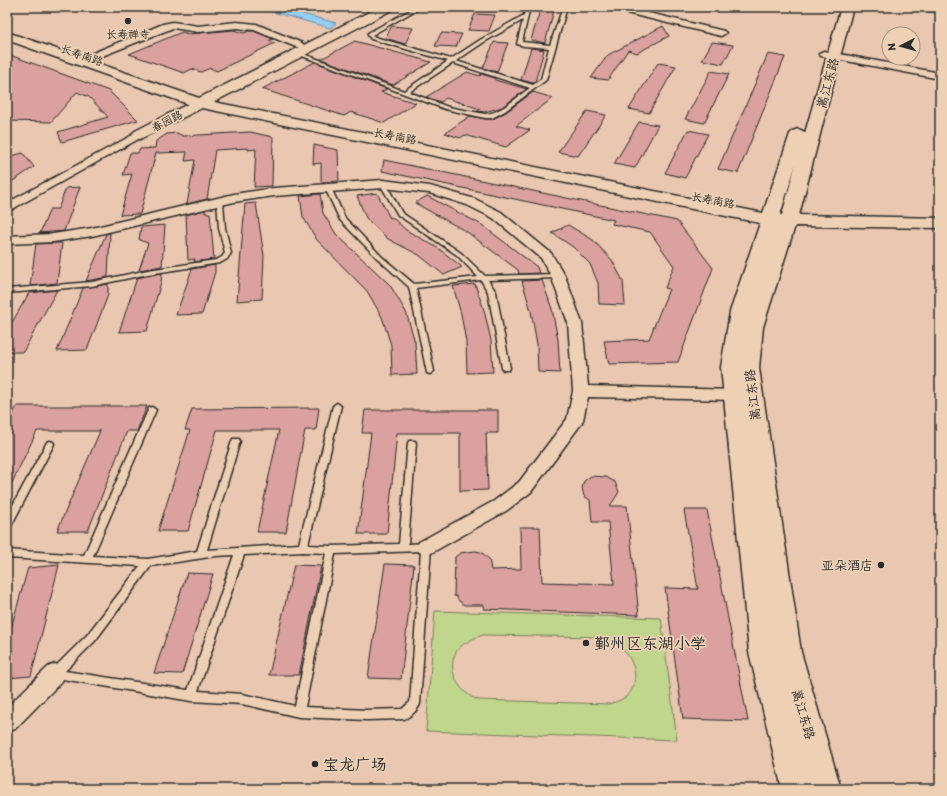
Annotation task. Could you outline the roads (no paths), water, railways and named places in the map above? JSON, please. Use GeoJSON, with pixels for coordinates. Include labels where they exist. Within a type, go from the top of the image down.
{"type":"FeatureCollection","features":[{"type":"Feature","properties":{"kind":"main road","name":"春园路"},"geometry":{"type":"LineString","coordinates":[[298,49],[374,7]]}},
{"type":"Feature","properties":{"kind":"main road","name":"春园路"},"geometry":{"type":"LineString","coordinates":[[140,134],[160,116],[199,99],[298,49],[388,7]]}},
{"type":"Feature","properties":{"kind":"main road","name":"嵩江东路"},"geometry":{"type":"LineString","coordinates":[[829,55],[837,7]]}},
{"type":"Feature","properties":{"kind":"main road","name":"嵩江东路"},"geometry":{"type":"LineString","coordinates":[[798,789],[763,652],[732,367],[737,323],[740,312],[778,217],[829,55],[847,7]]}},
{"type":"Feature","properties":{"kind":"main road","name":"长寿南路"},"geometry":{"type":"LineString","coordinates":[[7,29],[199,99]]}},
{"type":"Feature","properties":{"kind":"main road","name":"长寿南路"},"geometry":{"type":"LineString","coordinates":[[7,36],[199,99],[778,217],[940,223]]}},
{"type":"Feature","properties":{"kind":"main road","name":"春园路"},"geometry":{"type":"LineString","coordinates":[[140,134],[199,99]]}},
{"type":"Feature","properties":{"kind":"main road","name":"嵩江东路"},"geometry":{"type":"LineString","coordinates":[[778,217],[783,232],[752,327],[748,368],[787,652],[826,789]]}},
{"type":"Feature","properties":{"kind":"street"},"geometry":{"type":"LineString","coordinates":[[612,7],[721,34]]}},
{"type":"Feature","properties":{"kind":"street"},"geometry":{"type":"LineString","coordinates":[[89,58],[166,26],[173,25],[198,29],[237,24],[256,27],[298,49]]}},
{"type":"Feature","properties":{"kind":"street"},"geometry":{"type":"LineString","coordinates":[[829,55],[940,76]]}},
{"type":"Feature","properties":{"kind":"street"},"geometry":{"type":"LineString","coordinates":[[7,208],[140,134]]}},
{"type":"Feature","properties":{"kind":"street"},"geometry":{"type":"LineString","coordinates":[[7,240],[53,238],[92,232],[220,202],[274,192],[383,184],[430,190],[471,202],[497,216],[546,256],[558,276],[575,323],[581,391],[575,420],[525,487],[500,506],[426,547]]}},
{"type":"Feature","properties":{"kind":"street"},"geometry":{"type":"LineString","coordinates":[[581,391],[735,395]]}},
{"type":"Feature","properties":{"kind":"street"},"geometry":{"type":"LineString","coordinates":[[7,722],[55,674]]}},
{"type":"Feature","properties":{"kind":"lane"},"geometry":{"type":"LineString","coordinates":[[419,7],[370,33],[370,35],[373,38],[533,87]]}},
{"type":"Feature","properties":{"kind":"lane"},"geometry":{"type":"LineString","coordinates":[[528,7],[519,42],[524,45],[552,47]]}},
{"type":"Feature","properties":{"kind":"lane"},"geometry":{"type":"LineString","coordinates":[[298,49],[404,93],[447,108],[485,116],[492,116],[503,110],[543,80],[564,7]]}},
{"type":"Feature","properties":{"kind":"lane"},"geometry":{"type":"LineString","coordinates":[[404,93],[482,40],[526,16]]}},
{"type":"Feature","properties":{"kind":"lane"},"geometry":{"type":"LineString","coordinates":[[383,184],[400,214],[459,254],[483,278],[492,292],[506,368]]}},
{"type":"Feature","properties":{"kind":"lane"},"geometry":{"type":"LineString","coordinates":[[328,188],[342,220],[380,258],[412,286],[430,371]]}},
{"type":"Feature","properties":{"kind":"lane"},"geometry":{"type":"LineString","coordinates":[[7,290],[92,284],[148,272],[218,262],[225,258],[228,253],[222,228],[220,202]]}},
{"type":"Feature","properties":{"kind":"lane"},"geometry":{"type":"LineString","coordinates":[[412,286],[483,278],[558,276]]}},
{"type":"Feature","properties":{"kind":"lane"},"geometry":{"type":"LineString","coordinates":[[303,548],[337,406]]}},
{"type":"Feature","properties":{"kind":"lane"},"geometry":{"type":"LineString","coordinates":[[87,559],[152,410]]}},
{"type":"Feature","properties":{"kind":"lane"},"geometry":{"type":"LineString","coordinates":[[201,554],[236,441]]}},
{"type":"Feature","properties":{"kind":"lane"},"geometry":{"type":"LineString","coordinates":[[403,548],[412,443]]}},
{"type":"Feature","properties":{"kind":"lane"},"geometry":{"type":"LineString","coordinates":[[7,525],[50,444]]}},
{"type":"Feature","properties":{"kind":"lane"},"geometry":{"type":"LineString","coordinates":[[7,554],[148,563],[216,552],[303,548],[331,550],[426,547],[415,704],[404,714],[367,715],[299,712],[242,699],[191,696],[55,674]]}},
{"type":"Feature","properties":{"kind":"lane"},"geometry":{"type":"LineString","coordinates":[[299,712],[331,550]]}},
{"type":"Feature","properties":{"kind":"lane"},"geometry":{"type":"LineString","coordinates":[[191,696],[240,551]]}},
{"type":"Feature","properties":{"kind":"lane"},"geometry":{"type":"LineString","coordinates":[[55,674],[91,638],[148,563]]}},
{"type":"Feature","properties":{"kind":"water"},"geometry":{"type":"Polygon","coordinates":[[[255,7],[277,7],[336,23],[330,28],[255,7]]]}},
{"type":"Feature","properties":{"kind":"water"},"geometry":{"type":"Polygon","coordinates":[[[891,7],[924,7],[940,10],[940,14],[891,7]]]}},
{"type":"Feature","properties":{"kind":"place","name":"长寿禅寺"},"geometry":{"type":"Point","coordinates":[128,21]}},
{"type":"Feature","properties":{"kind":"place","name":"亚朵酒店"},"geometry":{"type":"Point","coordinates":[881,565]}},
{"type":"Feature","properties":{"kind":"place","name":"鄞州区东湖小学"},"geometry":{"type":"Point","coordinates":[586,643]}},
{"type":"Feature","properties":{"kind":"place","name":"宝龙广场"},"geometry":{"type":"Point","coordinates":[315,764]}}]}
